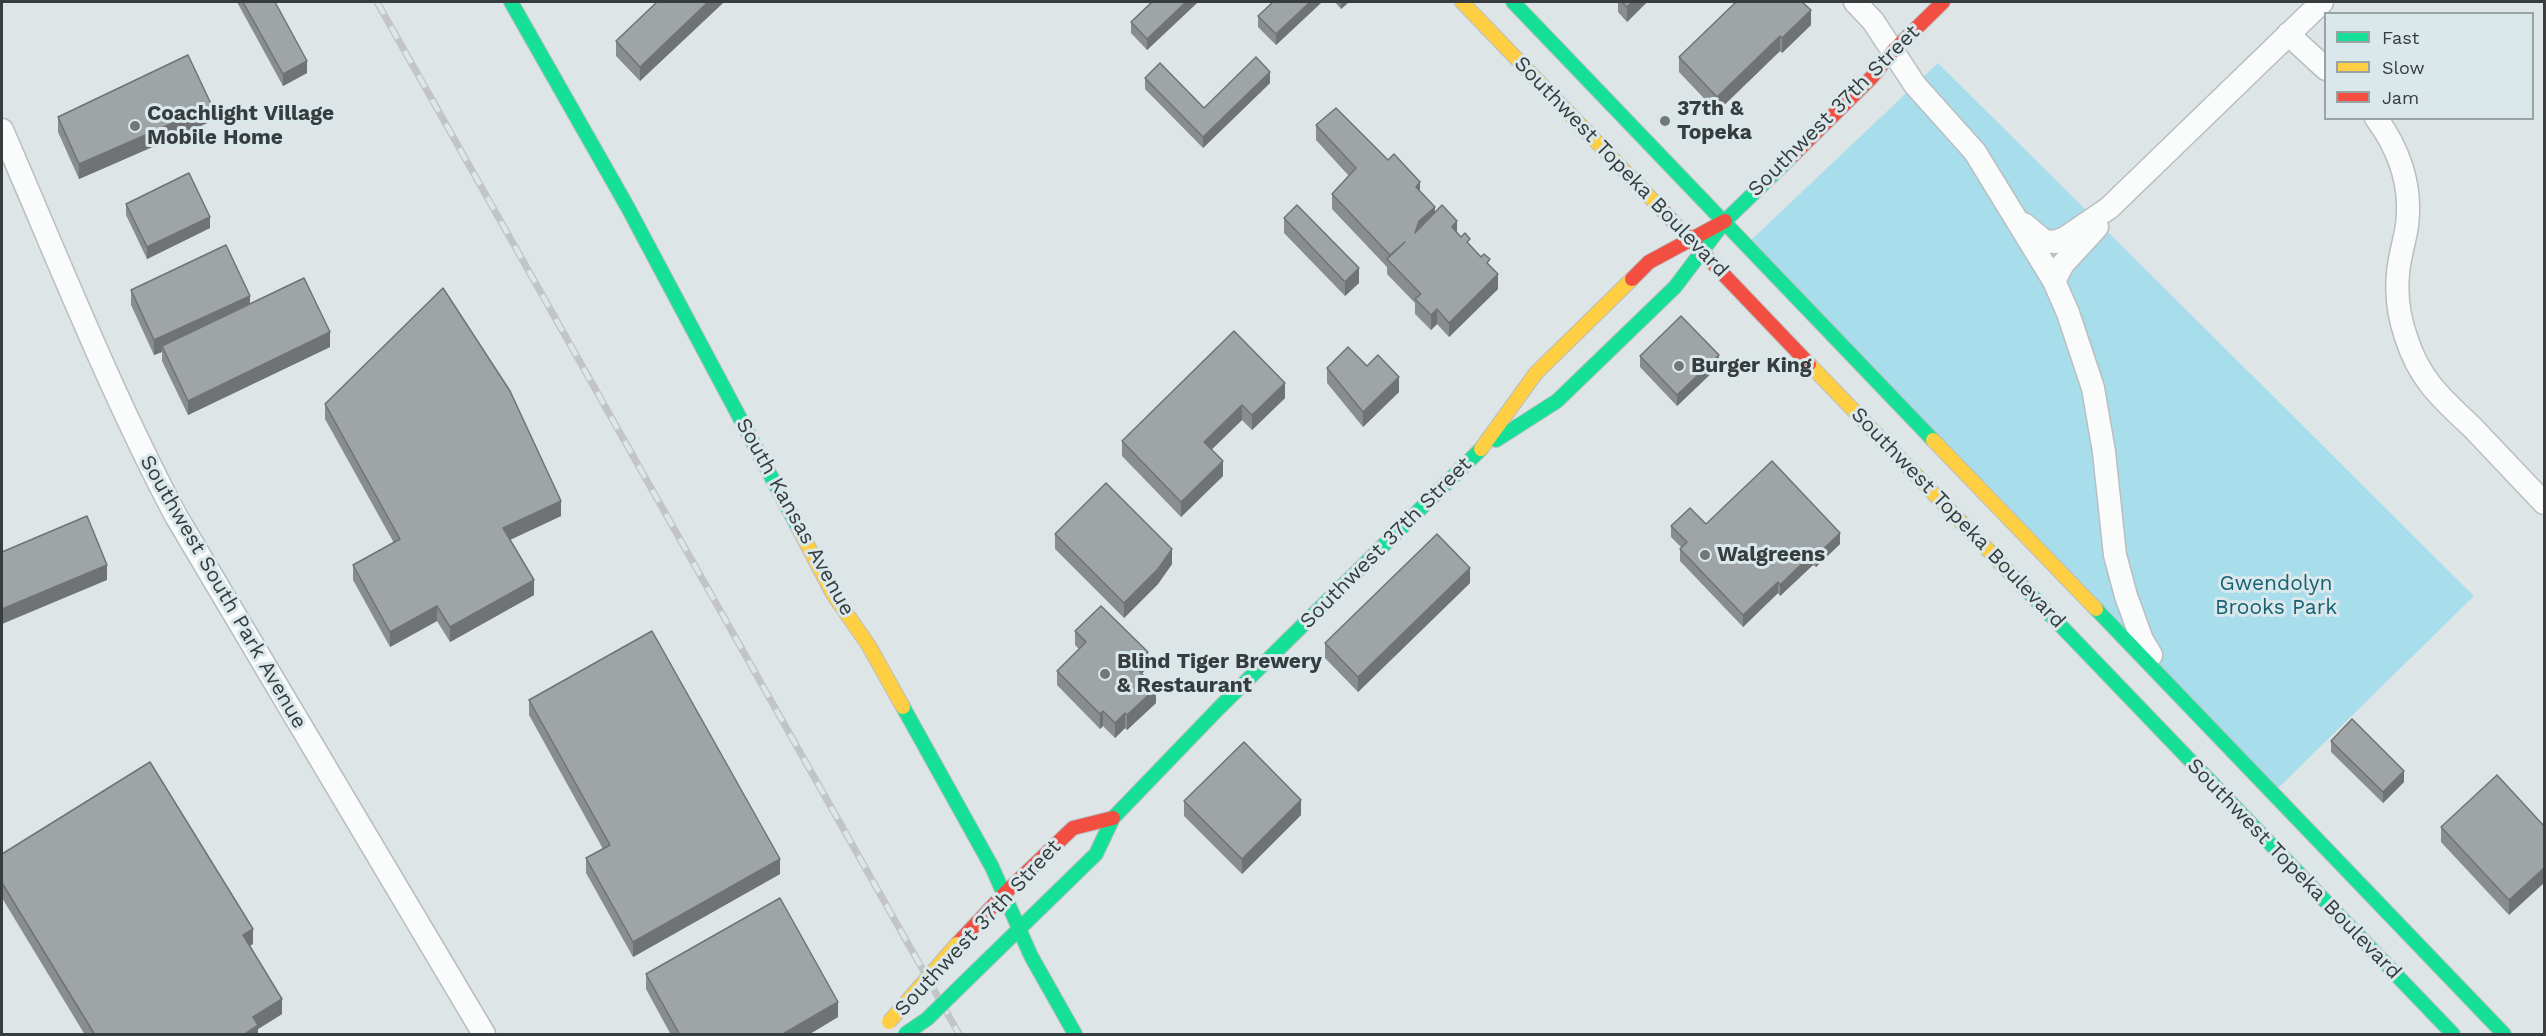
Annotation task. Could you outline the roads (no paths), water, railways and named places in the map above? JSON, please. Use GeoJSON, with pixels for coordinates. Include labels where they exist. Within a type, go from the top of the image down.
{"type":"FeatureCollection","features":[{"type":"Feature","properties":{"kind":"main road","name":"South Kansas Avenue"},"geometry":{"type":"LineString","coordinates":[[511,2],[627,206],[728,392],[833,594],[870,646],[1005,893],[1031,956],[1075,1035]]}},
{"type":"Feature","properties":{"kind":"main road","name":"Southwest Topeka Boulevard"},"geometry":{"type":"LineString","coordinates":[[1461,2],[2453,1035]]}},
{"type":"Feature","properties":{"kind":"main road","name":"Southwest 37th Street"},"geometry":{"type":"LineString","coordinates":[[1482,448],[1557,400],[1675,287],[1725,221],[1872,77],[1892,52],[1943,2]]}},
{"type":"Feature","properties":{"kind":"main road","name":"Southwest Topeka Boulevard"},"geometry":{"type":"LineString","coordinates":[[1518,3],[1976,486],[2504,1035]]}},
{"type":"Feature","properties":{"kind":"main road","name":"Southwest 37th Street"},"geometry":{"type":"LineString","coordinates":[[905,1035],[920,1027],[1096,854],[1113,818],[1242,685],[1482,448],[1536,373],[1649,262],[1725,221]]}},
{"type":"Feature","properties":{"kind":"main road","name":"Southwest 37th Street"},"geometry":{"type":"LineString","coordinates":[[881,1035],[889,1022],[957,944],[1005,893],[1073,828],[1113,818]]}},
{"type":"Feature","properties":{"kind":"street"},"geometry":{"type":"LineString","coordinates":[[1855,2],[1874,21],[1915,85],[1975,152],[2054,281],[2080,342],[2093,388],[2104,452],[2115,555],[2126,596],[2142,640],[2167,682]]}},
{"type":"Feature","properties":{"kind":"street"},"geometry":{"type":"LineString","coordinates":[[2010,210],[2044,241],[2055,242],[2065,238],[2109,208],[2322,2]]}},
{"type":"Feature","properties":{"kind":"street"},"geometry":{"type":"LineString","coordinates":[[1491,32],[1518,3]]}},
{"type":"Feature","properties":{"kind":"street"},"geometry":{"type":"LineString","coordinates":[[2288,34],[2324,68]]}},
{"type":"Feature","properties":{"kind":"street"},"geometry":{"type":"LineString","coordinates":[[2377,120],[2398,156],[2406,182],[2408,209],[2398,273],[2398,300],[2412,354],[2426,380],[2446,405],[2470,426],[2544,503]]}},
{"type":"Feature","properties":{"kind":"street","name":"Southwest South Park Avenue"},"geometry":{"type":"LineString","coordinates":[[2,129],[103,368],[150,468],[176,516],[484,1035]]}},
{"type":"Feature","properties":{"kind":"street"},"geometry":{"type":"LineString","coordinates":[[2054,281],[2063,264],[2094,232],[2109,208]]}},
{"type":"Feature","properties":{"kind":"railway"},"geometry":{"type":"LineString","coordinates":[[377,2],[959,1034]]}},
{"type":"Feature","properties":{"kind":"place","name":"37th & Topeka"},"geometry":{"type":"Point","coordinates":[1665,121]}},
{"type":"Feature","properties":{"kind":"place","name":"Coachlight Village Mobile Home"},"geometry":{"type":"Point","coordinates":[135,126]}},
{"type":"Feature","properties":{"kind":"place","name":"Burger King"},"geometry":{"type":"Point","coordinates":[1679,366]}},
{"type":"Feature","properties":{"kind":"place","name":"Walgreens"},"geometry":{"type":"Point","coordinates":[1705,555]}},
{"type":"Feature","properties":{"kind":"place","name":"Blind Tiger Brewery & Restaurant"},"geometry":{"type":"Point","coordinates":[1105,674]}},
{"type":"Feature","properties":{"kind":"park label","name":"Gwendolyn Brooks Park"},"geometry":{"type":"Point","coordinates":[2276,596]}}]}
